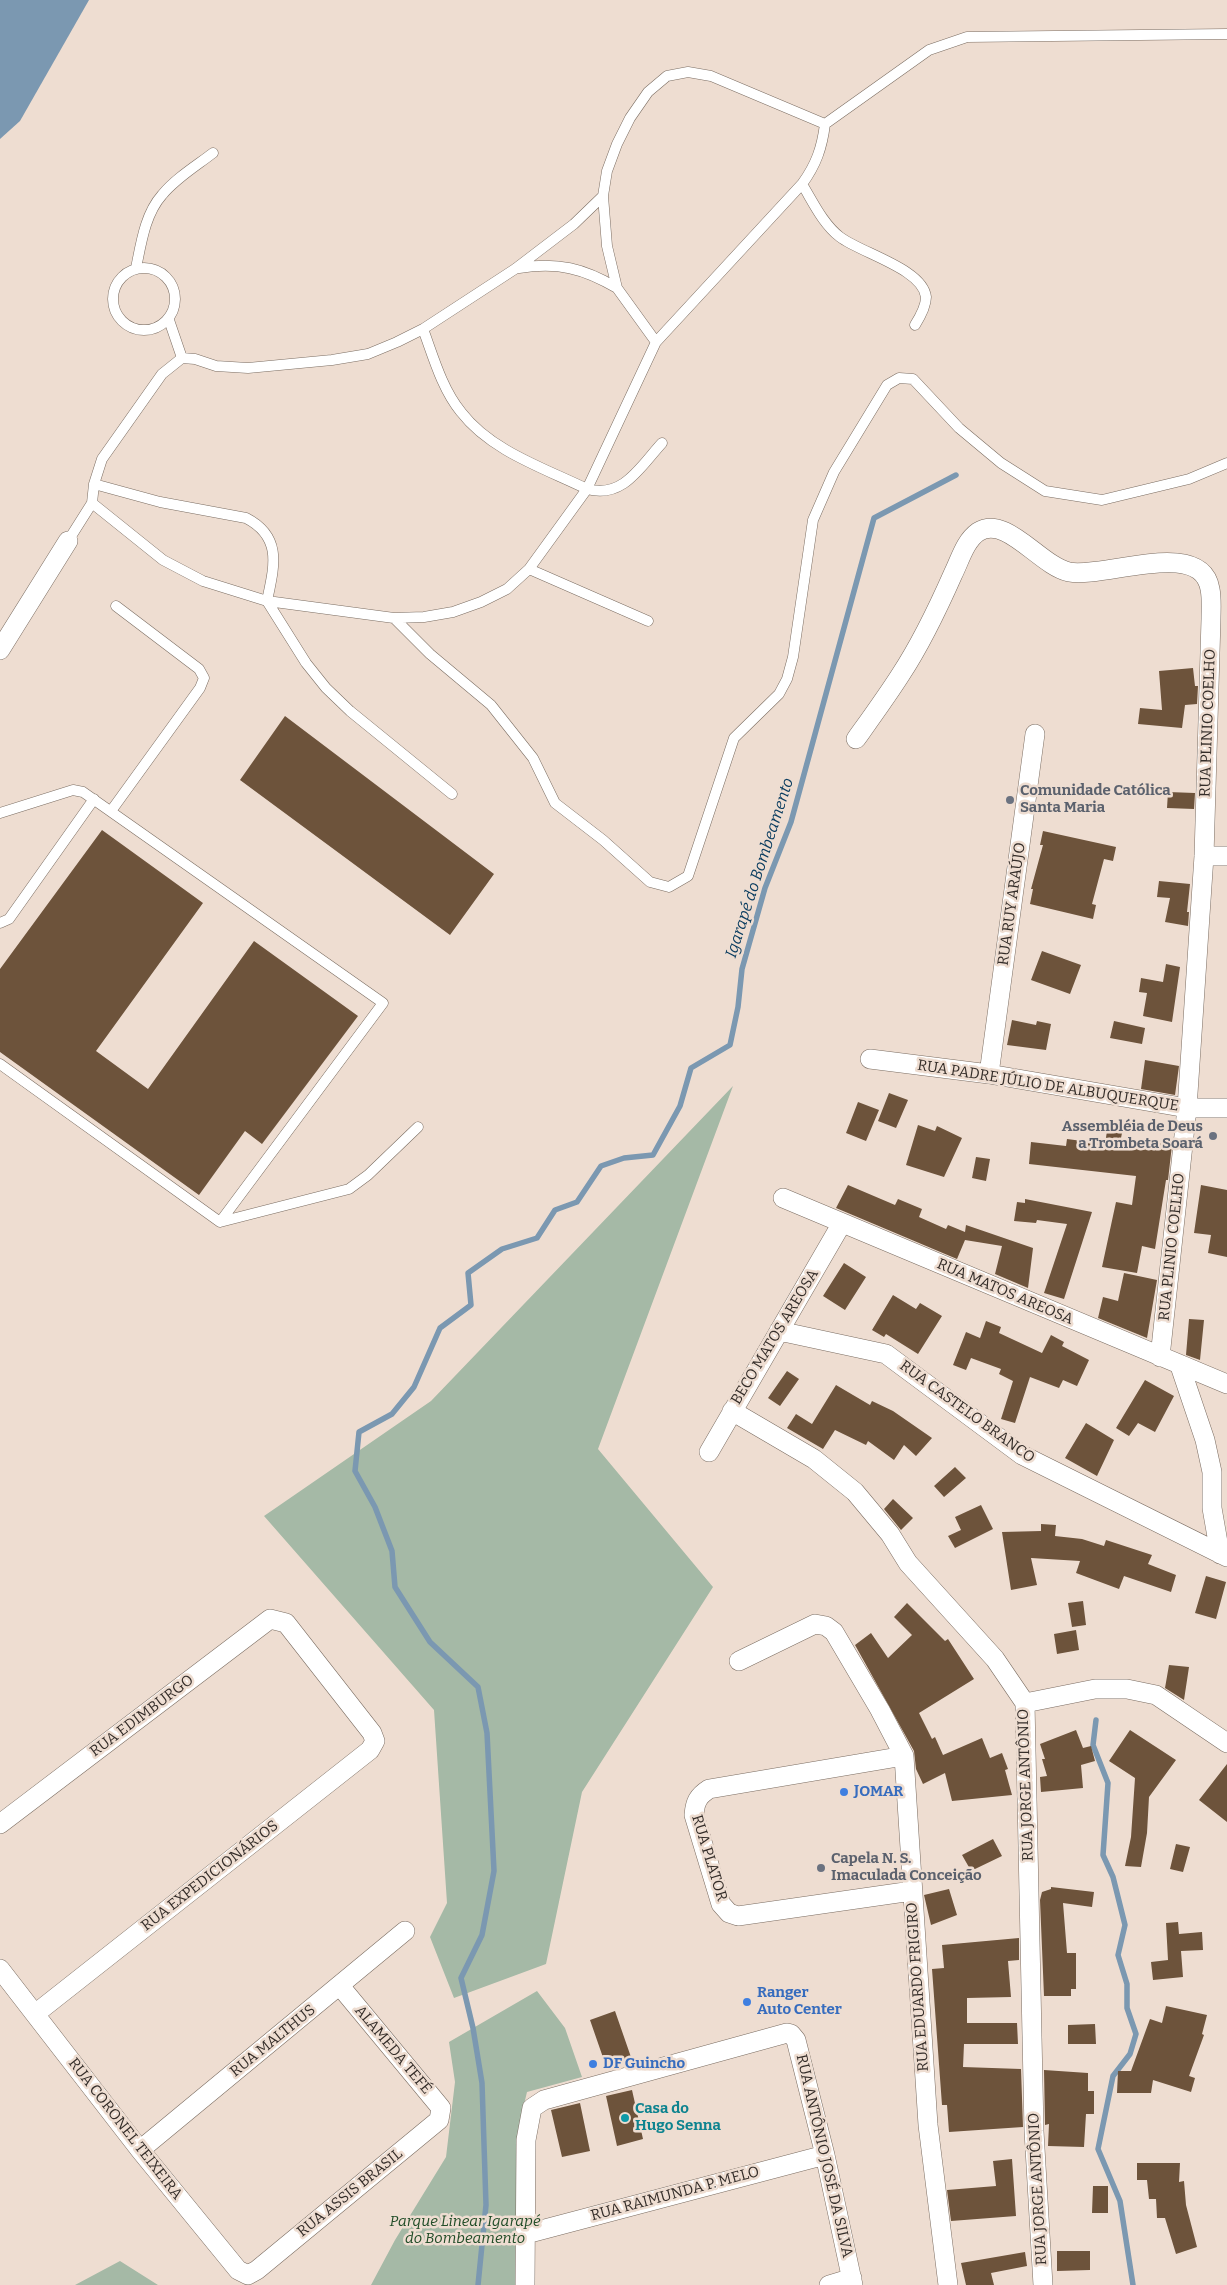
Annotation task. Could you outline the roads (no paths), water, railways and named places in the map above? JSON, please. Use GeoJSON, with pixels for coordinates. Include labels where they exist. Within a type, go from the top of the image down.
{"type":"FeatureCollection","features":[{"type":"Feature","properties":{"kind":"street","name":"RUA PLINIO COELHO"},"geometry":{"type":"LineString","coordinates":[[856,739],[901,675],[925,634],[966,546],[977,533],[988,527],[1001,528],[1048,563],[1069,572],[1090,573],[1163,561],[1184,562],[1202,572],[1210,588],[1212,619],[1204,856],[1187,1108],[1160,1357]]}},
{"type":"Feature","properties":{"kind":"street"},"geometry":{"type":"LineString","coordinates":[[0,650],[68,541]]}},
{"type":"Feature","properties":{"kind":"street","name":"RUA RUY ARAÚJO"},"geometry":{"type":"LineString","coordinates":[[989,1074],[1035,734]]}},
{"type":"Feature","properties":{"kind":"street"},"geometry":{"type":"LineString","coordinates":[[1204,856],[1227,856]]}},
{"type":"Feature","properties":{"kind":"street","name":"RUA PADRE JÚLIO DE ALBUQUERQUE"},"geometry":{"type":"LineString","coordinates":[[870,1059],[989,1074],[1187,1108],[1227,1108]]}},
{"type":"Feature","properties":{"kind":"street","name":"RUA MATOS AREOSA"},"geometry":{"type":"LineString","coordinates":[[783,1198],[1180,1366],[1227,1384]]}},
{"type":"Feature","properties":{"kind":"street","name":"BECO MATOS AREOSA"},"geometry":{"type":"LineString","coordinates":[[709,1452],[842,1224]]}},
{"type":"Feature","properties":{"kind":"street","name":"RUA CASTELO BRANCO"},"geometry":{"type":"LineString","coordinates":[[779,1330],[886,1354],[1022,1455],[1224,1555]]}},
{"type":"Feature","properties":{"kind":"street"},"geometry":{"type":"LineString","coordinates":[[1180,1366],[1205,1440],[1212,1472],[1212,1508],[1224,1555]]}},
{"type":"Feature","properties":{"kind":"street","name":"RUA JORGE ANTÔNIO"},"geometry":{"type":"LineString","coordinates":[[732,1411],[814,1459],[855,1492],[890,1534],[908,1563],[995,1659],[1025,1703],[1034,2131],[1043,2285]]}},
{"type":"Feature","properties":{"kind":"street","name":"RUA EDIMBURGO"},"geometry":{"type":"LineString","coordinates":[[0,1824],[270,1618],[286,1623],[372,1733]]}},
{"type":"Feature","properties":{"kind":"street","name":"RUA EDUARDO FRIGIRO"},"geometry":{"type":"LineString","coordinates":[[739,1661],[815,1624],[826,1626],[834,1632],[880,1710],[904,1756],[928,2125],[948,2285]]}},
{"type":"Feature","properties":{"kind":"street"},"geometry":{"type":"LineString","coordinates":[[1025,1703],[1095,1689],[1127,1689],[1156,1695],[1227,1743]]}},
{"type":"Feature","properties":{"kind":"street","name":"RUA EXPEDICIONÁRIOS"},"geometry":{"type":"LineString","coordinates":[[35,2014],[370,1750],[375,1741],[372,1733]]}},
{"type":"Feature","properties":{"kind":"street","name":"RUA PLATOR"},"geometry":{"type":"LineString","coordinates":[[904,1756],[709,1789],[700,1795],[694,1805],[694,1815],[721,1904],[729,1913],[738,1916],[912,1891]]}},
{"type":"Feature","properties":{"kind":"street","name":"RUA MALTHUS"},"geometry":{"type":"LineString","coordinates":[[140,2150],[405,1931]]}},
{"type":"Feature","properties":{"kind":"street","name":"RUA CORONEL TEIXEIRA"},"geometry":{"type":"LineString","coordinates":[[0,1968],[140,2150],[238,2270],[248,2275],[257,2270]]}},
{"type":"Feature","properties":{"kind":"street","name":"ALAMEDA TEFÉ"},"geometry":{"type":"LineString","coordinates":[[340,1986],[441,2108],[441,2115]]}},
{"type":"Feature","properties":{"kind":"street","name":"RUA ANTÔNIO JOSÉ DA SILVA"},"geometry":{"type":"LineString","coordinates":[[526,2234],[526,2140],[532,2108],[544,2100],[787,2033],[794,2036],[796,2040],[825,2155],[852,2282]]}},
{"type":"Feature","properties":{"kind":"street","name":"RUA ASSIS BRASIL"},"geometry":{"type":"LineString","coordinates":[[257,2270],[439,2120],[441,2115]]}},
{"type":"Feature","properties":{"kind":"street","name":"RUA RAIMUNDA P. MELO"},"geometry":{"type":"LineString","coordinates":[[526,2234],[825,2155]]}},
{"type":"Feature","properties":{"kind":"street"},"geometry":{"type":"LineString","coordinates":[[525,2285],[526,2234]]}},
{"type":"Feature","properties":{"kind":"street"},"geometry":{"type":"LineString","coordinates":[[829,2285],[852,2282]]}},
{"type":"Feature","properties":{"kind":"lane"},"geometry":{"type":"LineString","coordinates":[[92,504],[163,560],[203,582],[267,601],[394,618],[424,617],[453,612],[481,602],[507,589],[529,569],[587,489],[656,342],[802,184],[815,166],[823,146],[825,124],[929,50],[967,37],[1227,34]]}},
{"type":"Feature","properties":{"kind":"lane"},"geometry":{"type":"LineString","coordinates":[[656,342],[617,288],[610,267],[603,196],[607,171],[617,144],[630,118],[648,92],[667,76],[688,72],[710,76],[825,124]]}},
{"type":"Feature","properties":{"kind":"lane"},"geometry":{"type":"LineString","coordinates":[[136,268],[150,214],[161,196],[174,183],[214,152]]}},
{"type":"Feature","properties":{"kind":"lane"},"geometry":{"type":"LineString","coordinates":[[802,184],[827,224],[838,236],[855,248],[903,270],[923,286],[926,297],[924,311],[915,325]]}},
{"type":"Feature","properties":{"kind":"lane"},"geometry":{"type":"LineString","coordinates":[[68,541],[92,504],[94,484],[102,460],[162,374],[182,358],[194,359],[216,366],[248,368],[332,360],[368,354],[423,329],[516,268],[574,224],[603,196]]}},
{"type":"Feature","properties":{"kind":"lane"},"geometry":{"type":"LineString","coordinates":[[516,268],[557,265],[579,269],[617,288]]}},
{"type":"Feature","properties":{"kind":"lane"},"geometry":{"type":"LineString","coordinates":[[147,267],[161,272],[173,285],[176,298],[174,310],[169,320],[159,327],[144,331],[127,326],[117,315],[112,300],[115,287],[124,274],[136,268],[147,267]]}},
{"type":"Feature","properties":{"kind":"lane"},"geometry":{"type":"LineString","coordinates":[[169,320],[182,358]]}},
{"type":"Feature","properties":{"kind":"lane"},"geometry":{"type":"LineString","coordinates":[[423,329],[440,375],[460,412],[489,440],[587,489],[598,492],[610,491],[620,487],[662,443]]}},
{"type":"Feature","properties":{"kind":"lane"},"geometry":{"type":"LineString","coordinates":[[394,618],[430,654],[490,705],[533,758],[554,803],[603,840],[650,882],[669,887],[688,876],[734,738],[779,694],[787,679],[793,657],[813,520],[834,472],[887,385],[899,378],[913,379],[966,434],[1001,463],[1046,491],[1102,500],[1189,479],[1227,463]]}},
{"type":"Feature","properties":{"kind":"lane"},"geometry":{"type":"LineString","coordinates":[[94,484],[160,502],[246,518],[256,524],[266,533],[272,546],[274,562],[267,601],[306,663],[326,688],[350,711],[452,794]]}},
{"type":"Feature","properties":{"kind":"lane"},"geometry":{"type":"LineString","coordinates":[[529,569],[648,621]]}},
{"type":"Feature","properties":{"kind":"lane"},"geometry":{"type":"LineString","coordinates":[[111,811],[200,688],[204,678],[199,669],[116,606]]}},
{"type":"Feature","properties":{"kind":"lane"},"geometry":{"type":"LineString","coordinates":[[0,813],[74,790],[83,792],[383,1003],[220,1222]]}},
{"type":"Feature","properties":{"kind":"lane"},"geometry":{"type":"LineString","coordinates":[[0,924],[9,919],[94,799]]}},
{"type":"Feature","properties":{"kind":"lane"},"geometry":{"type":"LineString","coordinates":[[0,1064],[220,1222]]}},
{"type":"Feature","properties":{"kind":"lane"},"geometry":{"type":"LineString","coordinates":[[220,1222],[349,1189],[368,1175],[418,1127]]}},
{"type":"Feature","properties":{"kind":"water"},"geometry":{"type":"Polygon","coordinates":[[[0,0],[89,0],[20,121],[0,139],[0,0]]]}},
{"type":"Feature","properties":{"kind":"waterway","name":"Igarapé do Bombeamento"},"geometry":{"type":"LineString","coordinates":[[478,2285],[486,2205],[482,2083],[473,2028],[461,1978],[482,1935],[494,1871],[487,1733],[478,1687],[430,1642],[395,1587],[392,1551],[375,1507],[355,1471],[359,1432],[392,1414],[414,1387],[440,1328],[471,1305],[468,1273],[502,1249],[537,1238],[555,1210],[577,1202],[601,1166],[624,1158],[653,1155],[680,1106],[691,1068],[730,1045],[738,1007],[742,969],[765,888],[791,822],[874,518],[956,475]]}},
{"type":"Feature","properties":{"kind":"waterway"},"geometry":{"type":"LineString","coordinates":[[1096,1720],[1093,1745],[1108,1783],[1103,1855],[1113,1877],[1125,1925],[1118,1955],[1127,1984],[1127,2008],[1136,2034],[1130,2054],[1113,2076],[1098,2149],[1120,2201],[1133,2285]]}},
{"type":"Feature","properties":{"kind":"place","name":"Comunidade Católica Santa Maria"},"geometry":{"type":"Point","coordinates":[1010,800]}},
{"type":"Feature","properties":{"kind":"place","name":"Assembléia de Deus a Trombeta Soará"},"geometry":{"type":"Point","coordinates":[1213,1136]}},
{"type":"Feature","properties":{"kind":"place","name":"JOMAR"},"geometry":{"type":"Point","coordinates":[844,1792]}},
{"type":"Feature","properties":{"kind":"place","name":"Capela N. S. Imaculada Conceição"},"geometry":{"type":"Point","coordinates":[821,1868]}},
{"type":"Feature","properties":{"kind":"place","name":"Ranger Auto Center"},"geometry":{"type":"Point","coordinates":[747,2002]}},
{"type":"Feature","properties":{"kind":"place","name":"DF Guincho"},"geometry":{"type":"Point","coordinates":[593,2064]}},
{"type":"Feature","properties":{"kind":"place","name":"Casa do Hugo Senna"},"geometry":{"type":"Point","coordinates":[625,2118]}},
{"type":"Feature","properties":{"kind":"park label","name":"Parque Linear Igarapé do Bombeamento"},"geometry":{"type":"Point","coordinates":[465,2230]}}]}
